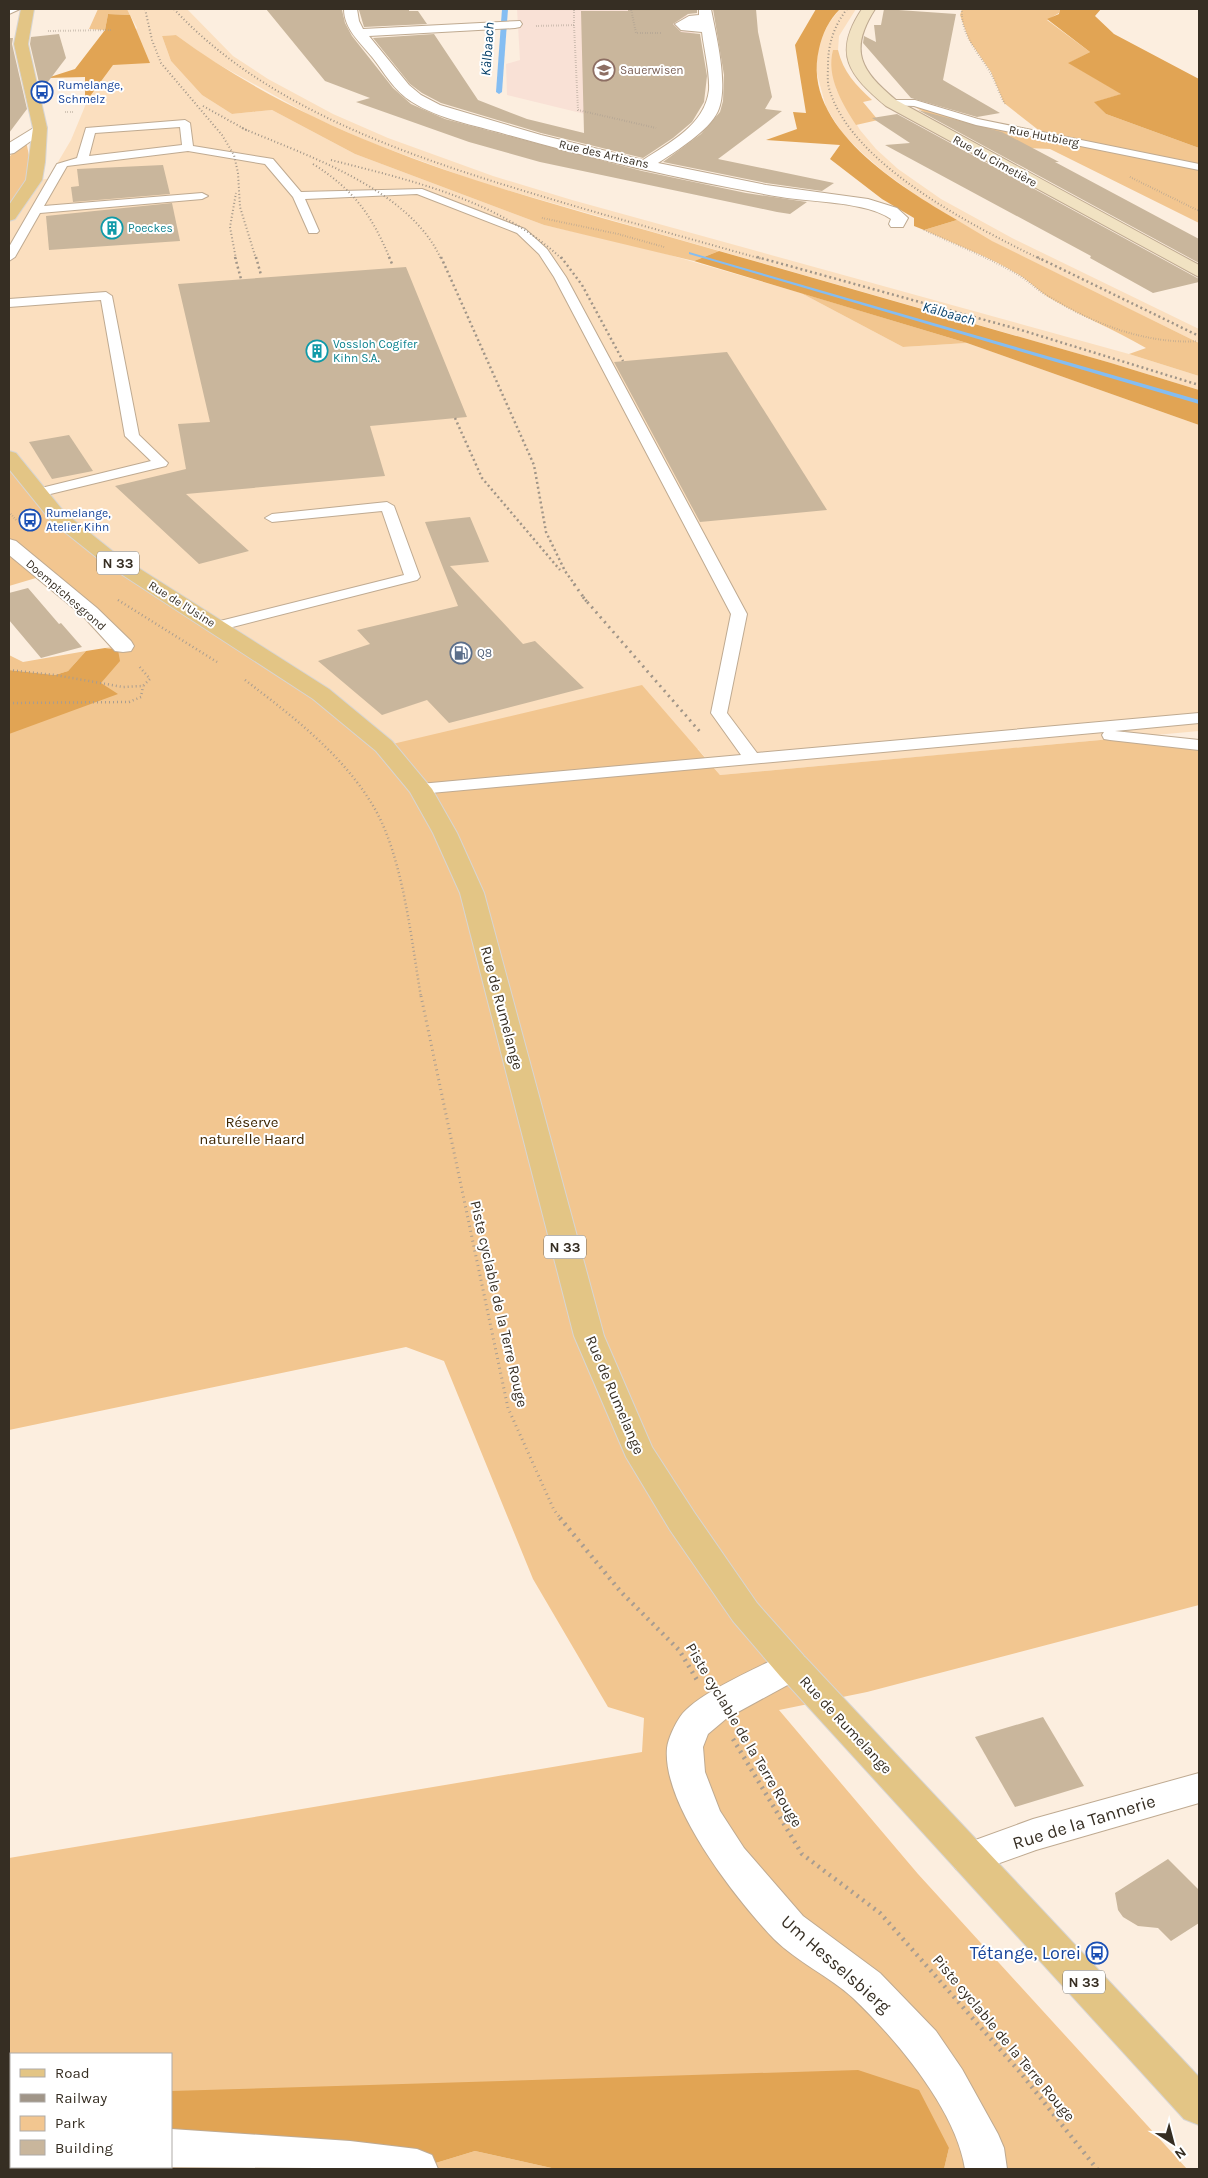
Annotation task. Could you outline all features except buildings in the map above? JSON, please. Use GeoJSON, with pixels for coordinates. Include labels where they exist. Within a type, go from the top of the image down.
{"type":"FeatureCollection","features":[{"type":"Feature","properties":{"kind":"main road"},"geometry":{"type":"LineString","coordinates":[[9,216],[34,180],[40,128],[21,44],[27,9]]}},
{"type":"Feature","properties":{"kind":"main road","name":"Rue du Cimetière"},"geometry":{"type":"LineString","coordinates":[[868,9],[852,36],[851,49],[855,64],[862,76],[891,103],[1199,272]]}},
{"type":"Feature","properties":{"kind":"main road","name":"Rue de l'Usine"},"geometry":{"type":"LineString","coordinates":[[9,457],[58,517],[108,557],[248,646]]}},
{"type":"Feature","properties":{"kind":"main road","name":"Rue de Rumelange"},"geometry":{"type":"LineString","coordinates":[[248,646],[321,694],[384,746],[420,789],[445,833],[472,893],[589,1336],[636,1449],[682,1521],[745,1612],[792,1666],[1199,2106]]}},
{"type":"Feature","properties":{"kind":"street"},"geometry":{"type":"LineString","coordinates":[[9,10],[13,9]]}},
{"type":"Feature","properties":{"kind":"street","name":"Rue des Artisans"},"geometry":{"type":"LineString","coordinates":[[350,9],[350,17],[359,33],[405,90],[426,103],[538,139],[647,164],[805,196],[874,206],[893,212],[900,218],[897,224]]}},
{"type":"Feature","properties":{"kind":"street"},"geometry":{"type":"LineString","coordinates":[[647,164],[689,136],[711,111],[716,90],[706,21]]}},
{"type":"Feature","properties":{"kind":"street"},"geometry":{"type":"LineString","coordinates":[[359,33],[515,24]]}},
{"type":"Feature","properties":{"kind":"street"},"geometry":{"type":"LineString","coordinates":[[9,150],[40,128]]}},
{"type":"Feature","properties":{"kind":"street","name":"Doemptchesgrond"},"geometry":{"type":"LineString","coordinates":[[9,545],[90,612],[123,646]]}},
{"type":"Feature","properties":{"kind":"street","name":"Um Hesselsbierg"},"geometry":{"type":"LineString","coordinates":[[792,1666],[714,1708],[693,1726],[685,1748],[686,1772],[704,1817],[731,1859],[790,1928],[866,1986],[922,2044],[948,2082],[983,2148],[986,2169]]}},
{"type":"Feature","properties":{"kind":"street","name":"Rue de la Tannerie"},"geometry":{"type":"LineString","coordinates":[[969,1858],[1033,1835],[1199,1788]]}},
{"type":"Feature","properties":{"kind":"street"},"geometry":{"type":"LineString","coordinates":[[172,2148],[350,2161],[417,2169]]}},
{"type":"Feature","properties":{"kind":"lane","name":"Rue Hutbierg"},"geometry":{"type":"LineString","coordinates":[[891,103],[915,103],[976,122],[1199,167]]}},
{"type":"Feature","properties":{"kind":"lane"},"geometry":{"type":"LineString","coordinates":[[82,160],[90,130],[185,123],[188,148]]}},
{"type":"Feature","properties":{"kind":"lane"},"geometry":{"type":"LineString","coordinates":[[9,257],[63,164],[82,160],[188,148],[269,161],[298,196],[314,231]]}},
{"type":"Feature","properties":{"kind":"lane"},"geometry":{"type":"LineString","coordinates":[[298,196],[418,191],[521,232],[543,252],[560,277],[739,614],[719,713],[753,759]]}},
{"type":"Feature","properties":{"kind":"lane"},"geometry":{"type":"LineString","coordinates":[[37,210],[202,196]]}},
{"type":"Feature","properties":{"kind":"lane"},"geometry":{"type":"LineString","coordinates":[[9,303],[106,296],[132,436],[162,463],[38,494]]}},
{"type":"Feature","properties":{"kind":"lane"},"geometry":{"type":"LineString","coordinates":[[217,626],[412,577],[387,506],[272,518]]}},
{"type":"Feature","properties":{"kind":"lane"},"geometry":{"type":"LineString","coordinates":[[420,789],[1199,718]]}},
{"type":"Feature","properties":{"kind":"lane"},"geometry":{"type":"LineString","coordinates":[[1066,730],[1199,745]]}},
{"type":"Feature","properties":{"kind":"path"},"geometry":{"type":"LineString","coordinates":[[574,9],[578,110],[689,136]]}},
{"type":"Feature","properties":{"kind":"path"},"geometry":{"type":"LineString","coordinates":[[602,9],[631,9],[636,33],[706,21]]}},
{"type":"Feature","properties":{"kind":"path"},"geometry":{"type":"LineString","coordinates":[[962,9],[960,15],[969,40],[991,72],[1004,103],[1048,138]]}},
{"type":"Feature","properties":{"kind":"path"},"geometry":{"type":"LineString","coordinates":[[515,24],[574,25]]}},
{"type":"Feature","properties":{"kind":"path"},"geometry":{"type":"LineString","coordinates":[[22,32],[112,30]]}},
{"type":"Feature","properties":{"kind":"path"},"geometry":{"type":"LineString","coordinates":[[65,112],[77,111]]}},
{"type":"Feature","properties":{"kind":"path"},"geometry":{"type":"LineString","coordinates":[[535,215],[553,221],[618,234],[664,247]]}},
{"type":"Feature","properties":{"kind":"path"},"geometry":{"type":"LineString","coordinates":[[897,224],[914,226],[988,259],[1021,277],[1047,296],[1096,322],[1113,328],[1174,341],[1199,341]]}},
{"type":"Feature","properties":{"kind":"path"},"geometry":{"type":"LineString","coordinates":[[9,512],[22,527]]}},
{"type":"Feature","properties":{"kind":"path"},"geometry":{"type":"LineString","coordinates":[[114,597],[222,665]]}},
{"type":"Feature","properties":{"kind":"path"},"geometry":{"type":"LineString","coordinates":[[9,703],[129,702],[142,697],[143,686],[150,679],[123,646]]}},
{"type":"Feature","properties":{"kind":"path"},"geometry":{"type":"LineString","coordinates":[[9,670],[55,675],[123,687],[143,686]]}},
{"type":"Feature","properties":{"kind":"path","name":"Piste cyclable de la Terre Rouge"},"geometry":{"type":"LineString","coordinates":[[238,675],[309,729],[344,768],[372,804],[391,847],[405,909],[433,1060],[508,1408],[554,1510],[621,1592],[680,1650],[802,1854],[880,1913],[1020,2072],[1097,2169]]}},
{"type":"Feature","properties":{"kind":"shaded area"},"geometry":{"type":"Polygon","coordinates":[[[127,9],[187,9],[233,56],[268,79],[333,114],[388,138],[493,176],[572,200],[1129,354],[1199,376],[1199,390],[1111,363],[479,182],[372,143],[315,118],[209,59],[176,35],[162,36],[171,61],[202,95],[232,114],[272,110],[355,154],[544,225],[642,247],[801,293],[903,347],[967,343],[1199,425],[1199,731],[720,775],[698,749],[384,746],[108,557],[38,493],[9,457],[9,216],[34,180],[48,179],[71,140],[88,99],[137,28],[127,9]]]}},
{"type":"Feature","properties":{"kind":"shaded area","name":"Sauerwisen"},"geometry":{"type":"Polygon","coordinates":[[[517,9],[689,9],[686,18],[680,19],[675,24],[680,28],[694,31],[705,88],[675,136],[507,95],[506,64],[520,60],[517,9]]]}},
{"type":"Feature","properties":{"kind":"shaded area"},"geometry":{"type":"Polygon","coordinates":[[[816,9],[840,9],[829,23],[822,38],[819,49],[817,77],[825,104],[840,129],[860,151],[884,172],[957,220],[924,230],[914,226],[914,218],[882,199],[830,159],[840,145],[766,140],[797,129],[793,112],[806,113],[795,45],[816,9]]]}},
{"type":"Feature","properties":{"kind":"shaded area"},"geometry":{"type":"Polygon","coordinates":[[[840,9],[856,9],[839,36],[838,50],[833,50],[836,89],[860,130],[876,149],[898,169],[941,199],[1012,238],[1199,329],[1199,343],[991,241],[927,203],[884,172],[860,151],[842,133],[826,107],[817,74],[816,59],[821,39],[829,23],[840,9]]]}},
{"type":"Feature","properties":{"kind":"shaded area"},"geometry":{"type":"Polygon","coordinates":[[[1060,9],[1101,9],[1095,16],[1114,34],[1199,79],[1199,148],[1106,114],[1094,102],[1121,94],[1068,63],[1090,52],[1047,19],[1059,14],[1060,9]]]}},
{"type":"Feature","properties":{"kind":"shaded area"},"geometry":{"type":"Polygon","coordinates":[[[108,14],[130,15],[150,63],[113,65],[88,99],[85,99],[85,77],[47,78],[75,69],[105,30],[108,14]]]}},
{"type":"Feature","properties":{"kind":"shaded area"},"geometry":{"type":"Polygon","coordinates":[[[719,251],[1199,390],[1199,425],[967,343],[694,261],[719,251]]]}},
{"type":"Feature","properties":{"kind":"shaded area"},"geometry":{"type":"Polygon","coordinates":[[[105,648],[118,650],[120,661],[101,683],[118,694],[9,734],[9,670],[55,675],[68,671],[86,651],[105,648]]]}},
{"type":"Feature","properties":{"kind":"shaded area"},"geometry":{"type":"Polygon","coordinates":[[[858,2070],[919,2090],[949,2148],[944,2169],[556,2169],[475,2151],[416,2169],[281,2169],[278,2156],[172,2148],[172,2091],[858,2070]]]}},
{"type":"Feature","properties":{"kind":"green space"},"geometry":{"type":"Polygon","coordinates":[[[98,9],[127,9],[130,15],[108,14],[105,30],[89,29],[98,9]]]}},
{"type":"Feature","properties":{"kind":"green space"},"geometry":{"type":"Polygon","coordinates":[[[962,9],[1060,9],[1059,13],[1047,20],[1090,52],[1069,63],[1122,94],[1095,102],[1106,114],[1199,148],[1199,223],[1050,149],[987,146],[913,106],[915,103],[937,112],[1041,132],[1004,103],[991,72],[969,40],[960,15],[962,9]]]}},
{"type":"Feature","properties":{"kind":"green space"},"geometry":{"type":"Polygon","coordinates":[[[176,35],[237,76],[302,111],[368,141],[437,167],[507,190],[719,251],[694,261],[544,225],[355,154],[272,110],[232,114],[202,95],[171,61],[162,36],[176,35]]]}},
{"type":"Feature","properties":{"kind":"green space"},"geometry":{"type":"Polygon","coordinates":[[[833,50],[838,50],[843,65],[851,78],[872,100],[863,102],[878,120],[856,125],[841,99],[834,80],[831,60],[833,50]]]}},
{"type":"Feature","properties":{"kind":"green space"},"geometry":{"type":"Polygon","coordinates":[[[26,141],[34,180],[9,216],[9,157],[26,141]]]}},
{"type":"Feature","properties":{"kind":"green space"},"geometry":{"type":"Polygon","coordinates":[[[957,220],[992,241],[1199,343],[1199,376],[1129,354],[1146,348],[1048,297],[1010,269],[924,230],[957,220]]]}},
{"type":"Feature","properties":{"kind":"green space"},"geometry":{"type":"Polygon","coordinates":[[[801,293],[967,343],[903,347],[801,293]]]}},
{"type":"Feature","properties":{"kind":"green space","name":"Réserve naturelle Haard"},"geometry":{"type":"Polygon","coordinates":[[[9,457],[58,517],[384,746],[642,685],[720,775],[1133,737],[1199,745],[1199,1605],[867,1692],[779,1710],[918,1874],[1187,2169],[944,2169],[949,2148],[172,2091],[172,2053],[10,2053],[9,2080],[9,1858],[642,1752],[644,1718],[608,1707],[533,1579],[444,1361],[406,1347],[9,1430],[9,722],[100,683],[118,650],[105,648],[122,646],[46,575],[9,586],[9,457]]]}},
{"type":"Feature","properties":{"kind":"green space"},"geometry":{"type":"Polygon","coordinates":[[[86,651],[68,671],[55,675],[9,670],[9,655],[23,662],[86,651]]]}},
{"type":"Feature","properties":{"kind":"green space"},"geometry":{"type":"Polygon","coordinates":[[[10,2135],[10,2168],[172,2168],[278,2156],[281,2169],[9,2169],[10,2135]]]}},
{"type":"Feature","properties":{"kind":"green space"},"geometry":{"type":"Polygon","coordinates":[[[475,2151],[556,2169],[416,2169],[475,2151]]]}},
{"type":"Feature","properties":{"kind":"waterway","name":"Kälbaach"},"geometry":{"type":"LineString","coordinates":[[499,92],[505,9]]}},
{"type":"Feature","properties":{"kind":"waterway","name":"Kälbaach"},"geometry":{"type":"LineString","coordinates":[[691,253],[1199,402]]}},
{"type":"Feature","properties":{"kind":"railway"},"geometry":{"type":"LineString","coordinates":[[145,9],[152,40],[161,63],[222,135],[234,155],[238,173],[240,207],[256,259]]}},
{"type":"Feature","properties":{"kind":"railway"},"geometry":{"type":"LineString","coordinates":[[174,9],[212,45],[255,77],[300,104],[349,128],[399,149],[501,184],[762,259]]}},
{"type":"Feature","properties":{"kind":"railway"},"geometry":{"type":"LineString","coordinates":[[847,9],[835,29],[831,43],[828,57],[828,82],[841,116],[861,142],[887,167],[917,190],[982,229],[1040,259]]}},
{"type":"Feature","properties":{"kind":"railway"},"geometry":{"type":"LineString","coordinates":[[203,106],[244,129]]}},
{"type":"Feature","properties":{"kind":"railway"},"geometry":{"type":"LineString","coordinates":[[244,129],[325,163],[382,194],[406,213],[426,234],[441,259]]}},
{"type":"Feature","properties":{"kind":"railway"},"geometry":{"type":"LineString","coordinates":[[244,129],[248,131]]}},
{"type":"Feature","properties":{"kind":"railway"},"geometry":{"type":"LineString","coordinates":[[331,160],[424,185],[483,207],[537,239],[562,259]]}},
{"type":"Feature","properties":{"kind":"railway"},"geometry":{"type":"LineString","coordinates":[[313,164],[339,183],[360,204],[376,229],[390,259]]}},
{"type":"Feature","properties":{"kind":"railway"},"geometry":{"type":"LineString","coordinates":[[236,193],[230,227],[236,259]]}},
{"type":"Feature","properties":{"kind":"railway"},"geometry":{"type":"LineString","coordinates":[[235,257],[241,279]]}},
{"type":"Feature","properties":{"kind":"railway"},"geometry":{"type":"LineString","coordinates":[[256,257],[261,275]]}},
{"type":"Feature","properties":{"kind":"railway"},"geometry":{"type":"LineString","coordinates":[[389,257],[393,266]]}},
{"type":"Feature","properties":{"kind":"railway"},"geometry":{"type":"LineString","coordinates":[[441,257],[534,465],[546,532],[565,571],[575,585]]}},
{"type":"Feature","properties":{"kind":"railway"},"geometry":{"type":"LineString","coordinates":[[561,257],[582,285],[623,361]]}},
{"type":"Feature","properties":{"kind":"railway"},"geometry":{"type":"LineString","coordinates":[[757,257],[1021,330],[1199,385]]}},
{"type":"Feature","properties":{"kind":"railway"},"geometry":{"type":"LineString","coordinates":[[1037,257],[1199,336]]}},
{"type":"Feature","properties":{"kind":"railway"},"geometry":{"type":"LineString","coordinates":[[455,418],[482,478],[560,570]]}},
{"type":"Feature","properties":{"kind":"railway"},"geometry":{"type":"LineString","coordinates":[[574,584],[585,600]]}},
{"type":"Feature","properties":{"kind":"railway"},"geometry":{"type":"LineString","coordinates":[[585,600],[701,733]]}},
{"type":"Feature","properties":{"kind":"place","name":"Sauerwisen"},"geometry":{"type":"Point","coordinates":[604,70]}},
{"type":"Feature","properties":{"kind":"place","name":"Rumelange, Schmelz"},"geometry":{"type":"Point","coordinates":[42,92]}},
{"type":"Feature","properties":{"kind":"place","name":"Poeckes"},"geometry":{"type":"Point","coordinates":[112,228]}},
{"type":"Feature","properties":{"kind":"place","name":"Vossloh Cogifer Kihn S.A."},"geometry":{"type":"Point","coordinates":[317,351]}},
{"type":"Feature","properties":{"kind":"place","name":"Rumelange, Atelier Kihn"},"geometry":{"type":"Point","coordinates":[30,520]}},
{"type":"Feature","properties":{"kind":"place","name":"Q8"},"geometry":{"type":"Point","coordinates":[461,653]}},
{"type":"Feature","properties":{"kind":"place","name":"Tétange, Lorei"},"geometry":{"type":"Point","coordinates":[1097,1953]}}]}
